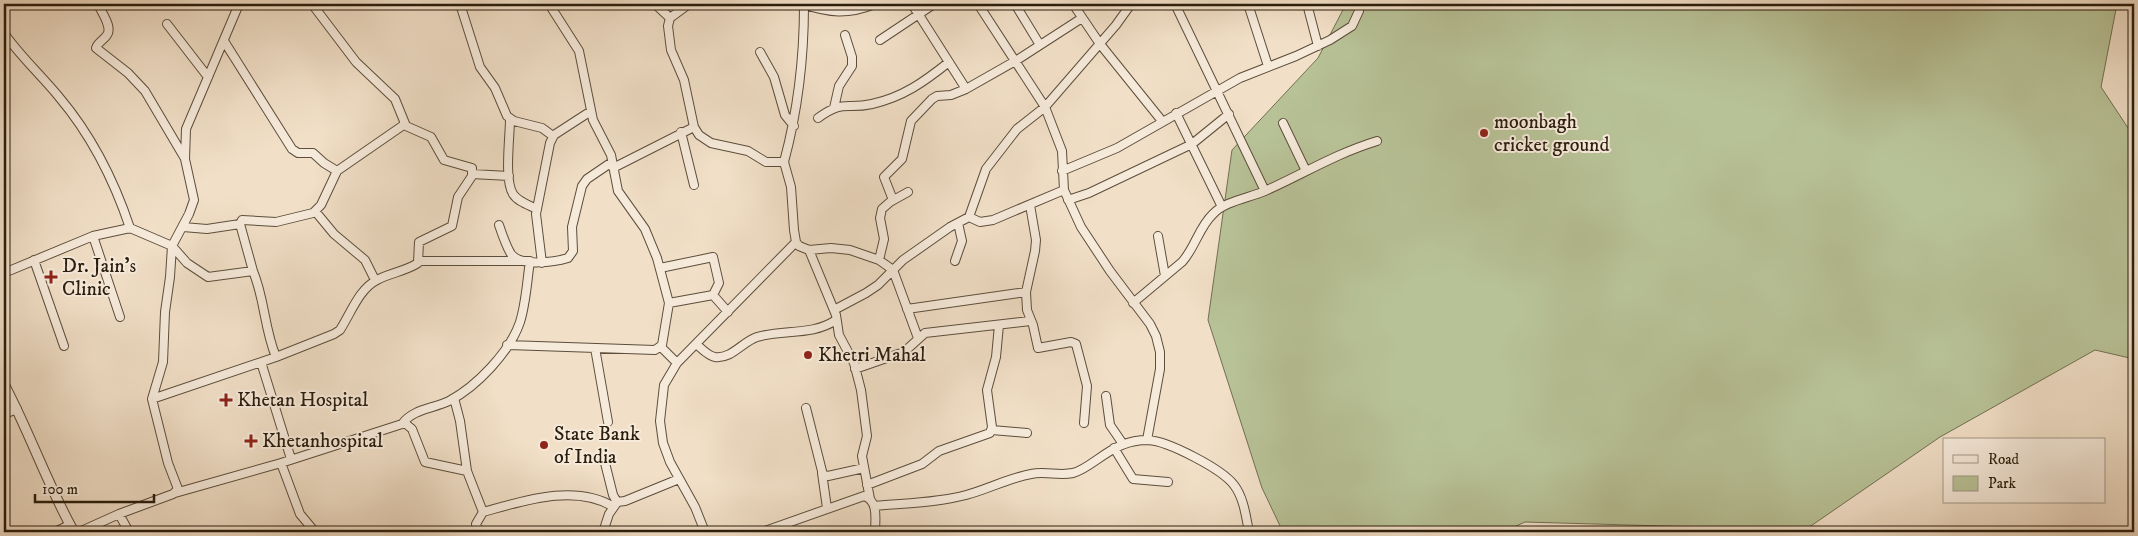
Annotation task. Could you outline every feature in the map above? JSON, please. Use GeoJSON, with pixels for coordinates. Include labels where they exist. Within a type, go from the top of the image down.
{"type":"FeatureCollection","features":[{"type":"Feature","properties":{"kind":"street"},"geometry":{"type":"LineString","coordinates":[[98,4],[109,29],[108,35],[97,44],[96,48],[128,74],[145,91],[185,159]]}},
{"type":"Feature","properties":{"kind":"street"},"geometry":{"type":"LineString","coordinates":[[173,494],[178,490],[168,463],[152,399],[163,362],[165,312],[172,246],[183,227],[194,200],[185,159],[186,129],[239,4]]}},
{"type":"Feature","properties":{"kind":"street"},"geometry":{"type":"LineString","coordinates":[[152,399],[276,357],[334,334],[344,324],[363,292],[375,280],[414,266],[419,261],[419,242],[452,226],[458,197],[472,174],[470,167],[444,160],[431,137],[405,124],[395,99],[356,62],[312,4]]}},
{"type":"Feature","properties":{"kind":"street"},"geometry":{"type":"LineString","coordinates":[[460,4],[480,67],[495,88],[510,119],[509,176],[514,196],[537,209]]}},
{"type":"Feature","properties":{"kind":"street"},"geometry":{"type":"LineString","coordinates":[[549,4],[579,51],[591,112],[597,129],[609,149],[618,191],[645,229],[660,268],[669,303],[661,347]]}},
{"type":"Feature","properties":{"kind":"street"},"geometry":{"type":"LineString","coordinates":[[655,4],[669,17]]}},
{"type":"Feature","properties":{"kind":"street"},"geometry":{"type":"LineString","coordinates":[[665,4],[669,17],[668,26],[671,50],[684,80],[694,127],[699,135],[711,142],[748,151],[766,162],[784,162]]}},
{"type":"Feature","properties":{"kind":"street"},"geometry":{"type":"LineString","coordinates":[[669,17],[689,4]]}},
{"type":"Feature","properties":{"kind":"street"},"geometry":{"type":"LineString","coordinates":[[875,4],[848,12],[802,4],[802,71],[794,126],[784,162],[791,187],[796,242],[799,246],[809,250],[840,249],[879,260],[893,270],[918,338]]}},
{"type":"Feature","properties":{"kind":"street"},"geometry":{"type":"LineString","coordinates":[[912,4],[966,89]]}},
{"type":"Feature","properties":{"kind":"street"},"geometry":{"type":"LineString","coordinates":[[880,40],[934,4]]}},
{"type":"Feature","properties":{"kind":"street"},"geometry":{"type":"LineString","coordinates":[[978,4],[1045,107],[1062,151],[1064,190],[1081,227],[1150,324],[1160,352],[1160,369],[1147,440]]}},
{"type":"Feature","properties":{"kind":"street"},"geometry":{"type":"LineString","coordinates":[[1015,4],[1040,45]]}},
{"type":"Feature","properties":{"kind":"street"},"geometry":{"type":"LineString","coordinates":[[1073,4],[1100,44],[1162,121]]}},
{"type":"Feature","properties":{"kind":"street"},"geometry":{"type":"LineString","coordinates":[[1175,4],[1265,191]]}},
{"type":"Feature","properties":{"kind":"street"},"geometry":{"type":"LineString","coordinates":[[1248,4],[1268,66]]}},
{"type":"Feature","properties":{"kind":"street"},"geometry":{"type":"LineString","coordinates":[[1307,4],[1318,46]]}},
{"type":"Feature","properties":{"kind":"street"},"geometry":{"type":"LineString","coordinates":[[1062,171],[1118,148],[1217,89],[1318,46],[1352,26],[1359,11],[1358,4]]}},
{"type":"Feature","properties":{"kind":"street"},"geometry":{"type":"LineString","coordinates":[[834,310],[866,293],[903,260],[968,217],[986,169],[1017,129],[1045,107],[1100,44],[1128,5]]}},
{"type":"Feature","properties":{"kind":"street"},"geometry":{"type":"LineString","coordinates":[[893,200],[884,177],[902,159],[911,121],[934,98],[948,96],[966,89],[1082,18]]}},
{"type":"Feature","properties":{"kind":"street"},"geometry":{"type":"LineString","coordinates":[[166,24],[208,77]]}},
{"type":"Feature","properties":{"kind":"street"},"geometry":{"type":"LineString","coordinates":[[834,108],[839,86],[852,66],[852,57],[845,35]]}},
{"type":"Feature","properties":{"kind":"street"},"geometry":{"type":"LineString","coordinates":[[5,38],[60,98],[96,148],[118,193],[130,228]]}},
{"type":"Feature","properties":{"kind":"street"},"geometry":{"type":"LineString","coordinates":[[224,41],[293,151],[313,152],[321,161],[337,171]]}},
{"type":"Feature","properties":{"kind":"street"},"geometry":{"type":"LineString","coordinates":[[760,52],[774,76],[786,114],[794,126]]}},
{"type":"Feature","properties":{"kind":"street"},"geometry":{"type":"LineString","coordinates":[[818,118],[834,108],[848,104],[872,104],[904,94],[949,62]]}},
{"type":"Feature","properties":{"kind":"street"},"geometry":{"type":"LineString","coordinates":[[542,263],[537,209],[553,136],[591,112]]}},
{"type":"Feature","properties":{"kind":"street"},"geometry":{"type":"LineString","coordinates":[[1176,113],[1222,207]]}},
{"type":"Feature","properties":{"kind":"street"},"geometry":{"type":"LineString","coordinates":[[1068,200],[1088,193],[1192,144],[1229,114]]}},
{"type":"Feature","properties":{"kind":"street"},"geometry":{"type":"LineString","coordinates":[[510,119],[535,125],[553,136]]}},
{"type":"Feature","properties":{"kind":"street"},"geometry":{"type":"LineString","coordinates":[[1283,123],[1306,171]]}},
{"type":"Feature","properties":{"kind":"street"},"geometry":{"type":"LineString","coordinates":[[183,227],[207,229],[240,224],[242,220],[276,222],[308,215],[321,205],[337,171],[405,124]]}},
{"type":"Feature","properties":{"kind":"street"},"geometry":{"type":"LineString","coordinates":[[498,225],[512,255],[542,263],[565,259],[572,254],[572,227],[582,186],[587,179],[694,127]]}},
{"type":"Feature","properties":{"kind":"street"},"geometry":{"type":"LineString","coordinates":[[681,132],[694,185]]}},
{"type":"Feature","properties":{"kind":"street"},"geometry":{"type":"LineString","coordinates":[[1133,302],[1189,255],[1207,221],[1214,212],[1222,207],[1265,191],[1348,150],[1377,141]]}},
{"type":"Feature","properties":{"kind":"street"},"geometry":{"type":"LineString","coordinates":[[472,174],[509,176]]}},
{"type":"Feature","properties":{"kind":"street"},"geometry":{"type":"LineString","coordinates":[[968,217],[980,222],[993,220],[1064,190]]}},
{"type":"Feature","properties":{"kind":"street"},"geometry":{"type":"LineString","coordinates":[[879,260],[884,239],[881,214],[885,205],[908,192]]}},
{"type":"Feature","properties":{"kind":"street"},"geometry":{"type":"LineString","coordinates":[[1030,205],[1036,240],[1026,292],[1027,314],[1038,348],[1071,342],[1076,344],[1087,386],[1084,423]]}},
{"type":"Feature","properties":{"kind":"street"},"geometry":{"type":"LineString","coordinates":[[315,211],[328,228],[365,260],[375,280]]}},
{"type":"Feature","properties":{"kind":"street"},"geometry":{"type":"LineString","coordinates":[[955,260],[962,241],[958,223]]}},
{"type":"Feature","properties":{"kind":"street"},"geometry":{"type":"LineString","coordinates":[[240,224],[263,302],[269,340],[276,357]]}},
{"type":"Feature","properties":{"kind":"street"},"geometry":{"type":"LineString","coordinates":[[4,273],[93,236],[130,228],[172,246],[187,263],[208,277],[253,271]]}},
{"type":"Feature","properties":{"kind":"street"},"geometry":{"type":"LineString","coordinates":[[93,236],[120,318]]}},
{"type":"Feature","properties":{"kind":"street"},"geometry":{"type":"LineString","coordinates":[[1158,236],[1165,276]]}},
{"type":"Feature","properties":{"kind":"street"},"geometry":{"type":"LineString","coordinates":[[705,532],[695,506],[679,479],[663,443],[660,421],[664,386],[676,363],[796,242]]}},
{"type":"Feature","properties":{"kind":"street"},"geometry":{"type":"LineString","coordinates":[[809,250],[834,310],[839,335],[856,369],[867,428],[866,441],[862,453],[867,485],[873,503],[875,532]]}},
{"type":"Feature","properties":{"kind":"street"},"geometry":{"type":"LineString","coordinates":[[660,268],[713,258],[719,283],[713,295]]}},
{"type":"Feature","properties":{"kind":"street"},"geometry":{"type":"LineString","coordinates":[[34,260],[64,346]]}},
{"type":"Feature","properties":{"kind":"street"},"geometry":{"type":"LineString","coordinates":[[419,261],[530,261]]}},
{"type":"Feature","properties":{"kind":"street"},"geometry":{"type":"LineString","coordinates":[[79,532],[119,514],[173,494],[291,460],[402,424],[410,415],[454,398],[487,371],[507,345],[519,324],[530,261]]}},
{"type":"Feature","properties":{"kind":"street"},"geometry":{"type":"LineString","coordinates":[[907,309],[1026,292]]}},
{"type":"Feature","properties":{"kind":"street"},"geometry":{"type":"LineString","coordinates":[[713,295],[728,312]]}},
{"type":"Feature","properties":{"kind":"street"},"geometry":{"type":"LineString","coordinates":[[669,303],[713,295]]}},
{"type":"Feature","properties":{"kind":"street"},"geometry":{"type":"LineString","coordinates":[[696,344],[709,354],[718,357],[733,353],[756,337],[817,329],[836,320]]}},
{"type":"Feature","properties":{"kind":"street"},"geometry":{"type":"LineString","coordinates":[[856,369],[904,352],[925,333],[1030,321]]}},
{"type":"Feature","properties":{"kind":"street"},"geometry":{"type":"LineString","coordinates":[[867,485],[922,464],[940,451],[988,435],[992,430],[987,390],[996,357],[999,325]]}},
{"type":"Feature","properties":{"kind":"street"},"geometry":{"type":"LineString","coordinates":[[507,345],[654,350],[661,347]]}},
{"type":"Feature","properties":{"kind":"street"},"geometry":{"type":"LineString","coordinates":[[661,347],[676,363]]}},
{"type":"Feature","properties":{"kind":"street"},"geometry":{"type":"LineString","coordinates":[[595,348],[608,422]]}},
{"type":"Feature","properties":{"kind":"street"},"geometry":{"type":"LineString","coordinates":[[262,362],[291,460]]}},
{"type":"Feature","properties":{"kind":"street"},"geometry":{"type":"LineString","coordinates":[[4,384],[56,500],[72,528],[54,532]]}},
{"type":"Feature","properties":{"kind":"street"},"geometry":{"type":"LineString","coordinates":[[1106,396],[1110,425],[1122,444]]}},
{"type":"Feature","properties":{"kind":"street"},"geometry":{"type":"LineString","coordinates":[[454,398],[460,421],[467,471],[483,512]]}},
{"type":"Feature","properties":{"kind":"street"},"geometry":{"type":"LineString","coordinates":[[806,408],[822,473],[827,508]]}},
{"type":"Feature","properties":{"kind":"street"},"geometry":{"type":"LineString","coordinates":[[4,414],[17,410]]}},
{"type":"Feature","properties":{"kind":"street"},"geometry":{"type":"LineString","coordinates":[[402,424],[406,424],[412,429],[425,462],[467,471]]}},
{"type":"Feature","properties":{"kind":"street"},"geometry":{"type":"LineString","coordinates":[[992,430],[1027,433]]}},
{"type":"Feature","properties":{"kind":"street"},"geometry":{"type":"LineString","coordinates":[[762,532],[858,497],[864,496],[873,503],[944,500],[979,491],[1032,473],[1073,473],[1081,470],[1102,454],[1122,444],[1147,440],[1173,446],[1207,464],[1228,478],[1240,497],[1249,532]]}},
{"type":"Feature","properties":{"kind":"street"},"geometry":{"type":"LineString","coordinates":[[1114,448],[1133,479],[1168,482]]}},
{"type":"Feature","properties":{"kind":"street"},"geometry":{"type":"LineString","coordinates":[[281,462],[300,514],[315,532]]}},
{"type":"Feature","properties":{"kind":"street"},"geometry":{"type":"LineString","coordinates":[[603,532],[616,504],[605,463]]}},
{"type":"Feature","properties":{"kind":"street"},"geometry":{"type":"LineString","coordinates":[[822,473],[828,476],[864,468]]}},
{"type":"Feature","properties":{"kind":"street"},"geometry":{"type":"LineString","coordinates":[[480,532],[476,524],[483,512],[541,496],[576,496],[616,504],[679,479]]}},
{"type":"Feature","properties":{"kind":"street"},"geometry":{"type":"LineString","coordinates":[[119,514],[129,532]]}},
{"type":"Feature","properties":{"kind":"green space"},"geometry":{"type":"Polygon","coordinates":[[[1346,4],[2117,4],[2101,87],[2134,137],[2134,359],[2095,350],[1940,437],[1805,530],[1525,522],[1503,532],[1283,532],[1262,488],[1208,320],[1232,150],[1318,58],[1346,4]]]}},
{"type":"Feature","properties":{"kind":"place","name":"moonbagh cricket ground"},"geometry":{"type":"Point","coordinates":[1484,133]}},
{"type":"Feature","properties":{"kind":"place","name":"Dr. Jain's Clinic"},"geometry":{"type":"Point","coordinates":[51,277]}},
{"type":"Feature","properties":{"kind":"place","name":"Khetri Mahal"},"geometry":{"type":"Point","coordinates":[808,355]}},
{"type":"Feature","properties":{"kind":"place","name":"Khetan Hospital"},"geometry":{"type":"Point","coordinates":[226,400]}},
{"type":"Feature","properties":{"kind":"place","name":"Khetanhospital"},"geometry":{"type":"Point","coordinates":[251,441]}},
{"type":"Feature","properties":{"kind":"place","name":"State Bank of India"},"geometry":{"type":"Point","coordinates":[544,445]}}]}
